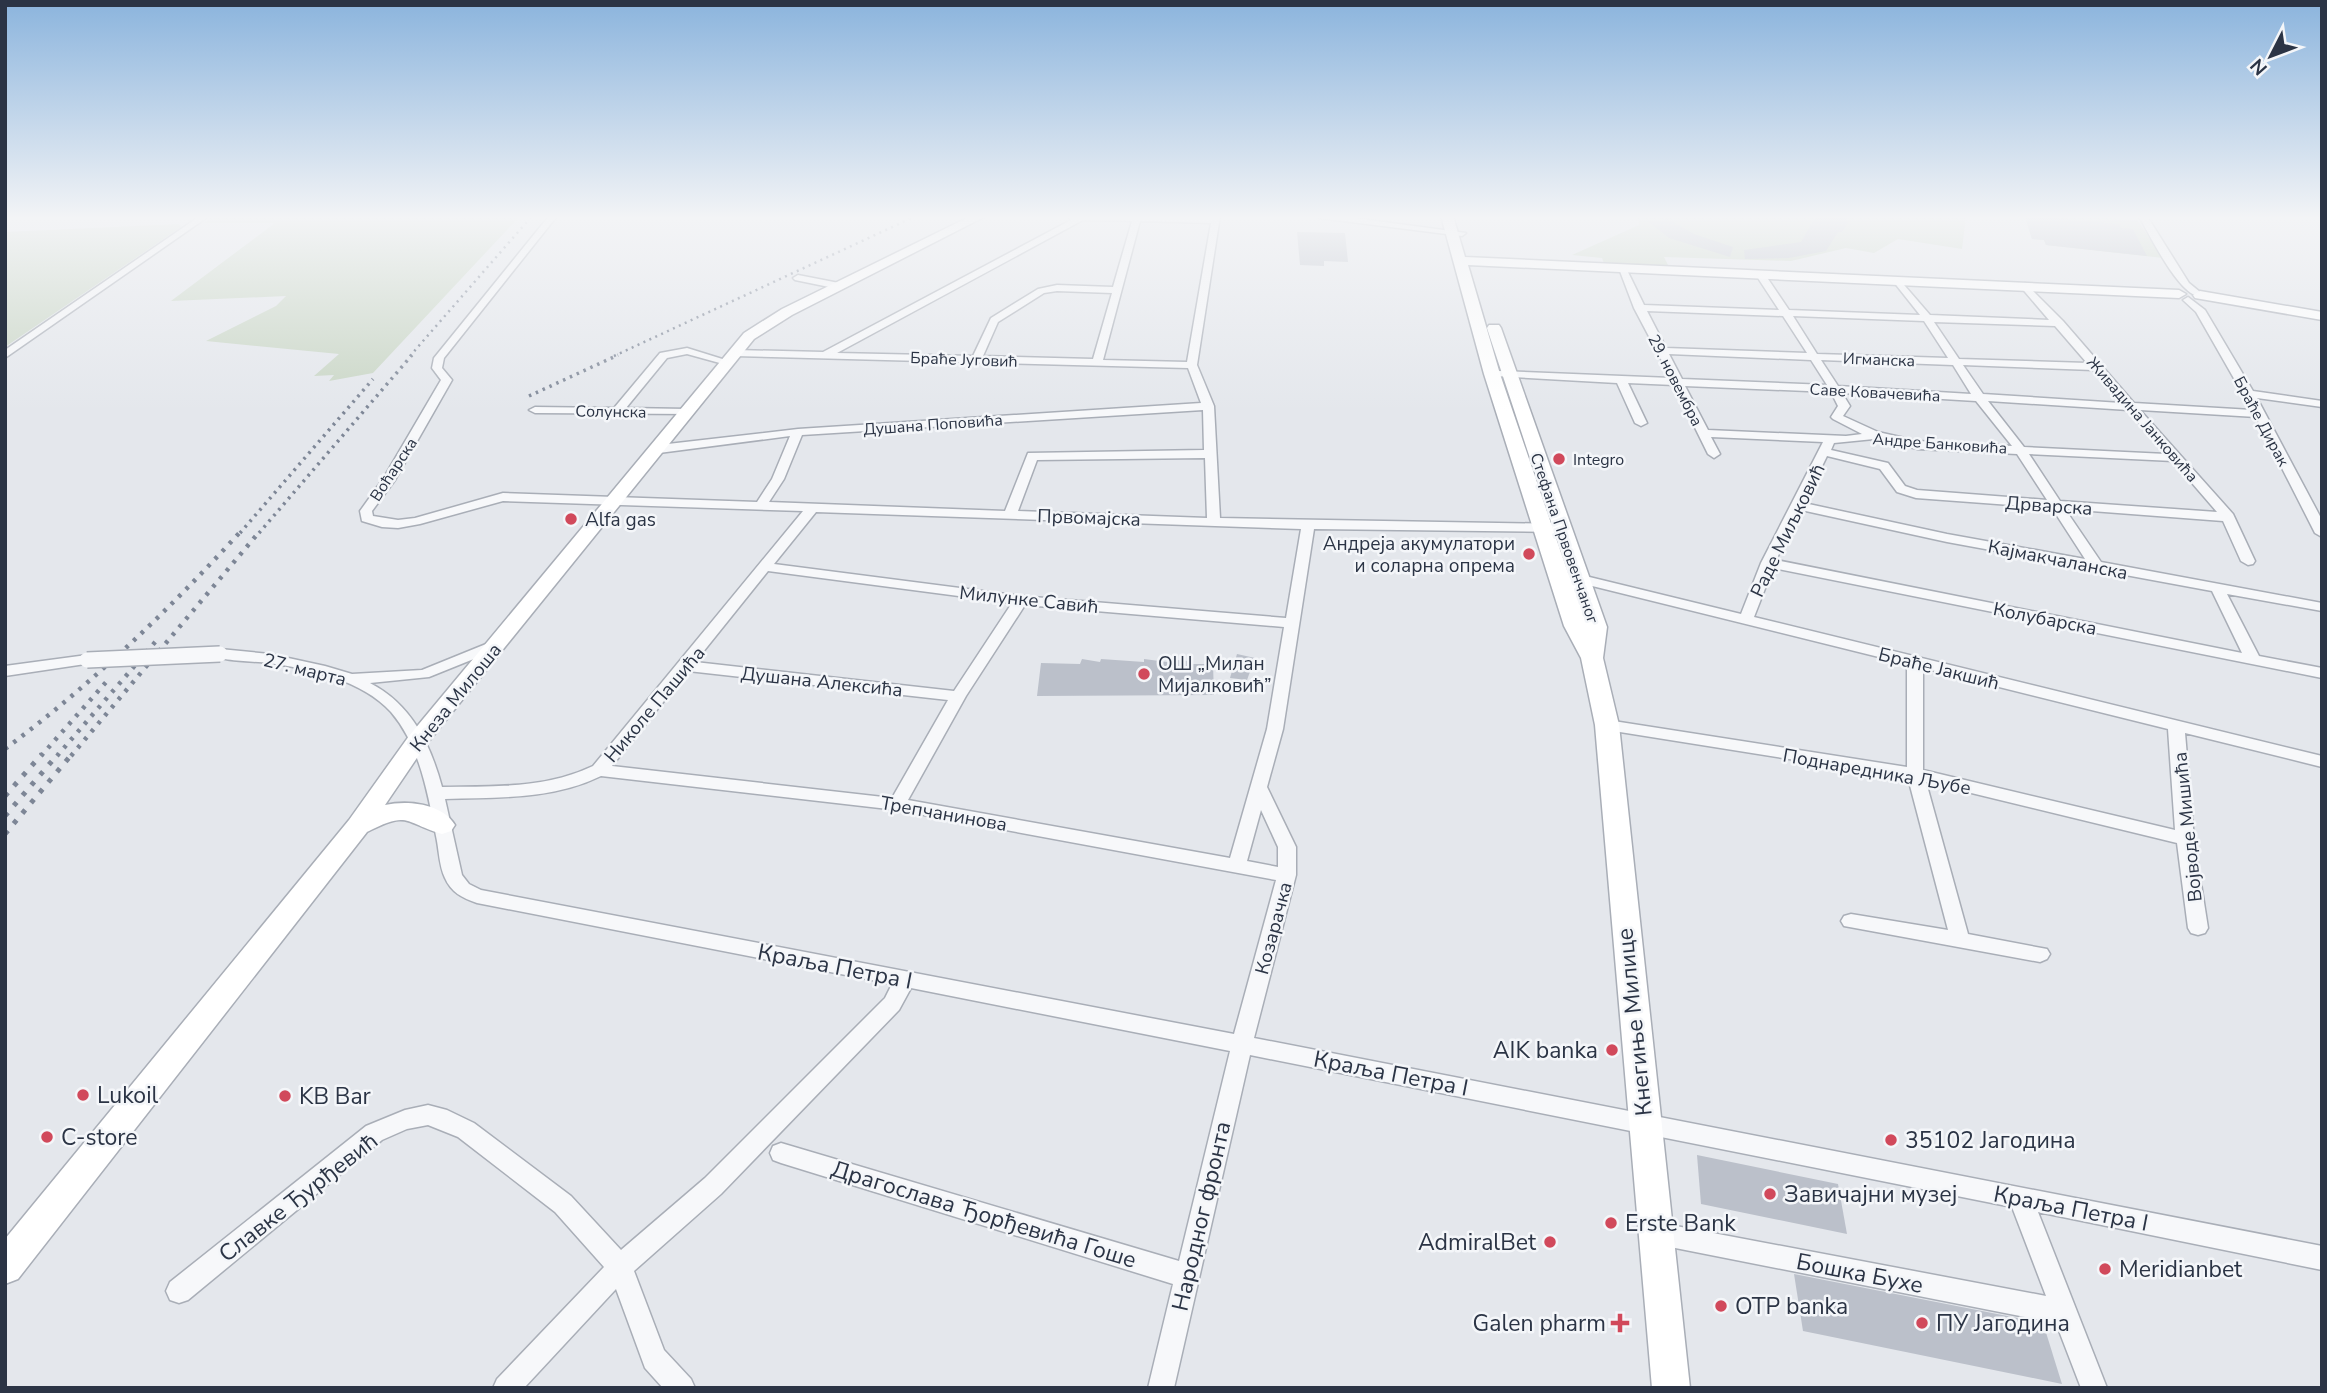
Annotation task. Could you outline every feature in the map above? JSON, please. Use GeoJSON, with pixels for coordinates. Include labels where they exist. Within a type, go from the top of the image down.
{"type":"FeatureCollection","features":[{"type":"Feature","properties":{"kind":"street"},"geometry":{"type":"LineString","coordinates":[[5,355],[111,281]]}},
{"type":"Feature","properties":{"kind":"street","name":"Воћарска"},"geometry":{"type":"LineString","coordinates":[[501,281],[439,358],[437,368],[447,380],[389,480],[366,511],[367,518],[374,522],[399,523],[424,520],[482,499],[503,496],[618,500]]}},
{"type":"Feature","properties":{"kind":"street"},"geometry":{"type":"LineString","coordinates":[[813,281],[839,286]]}},
{"type":"Feature","properties":{"kind":"street","name":"Кнеза Милоша"},"geometry":{"type":"LineString","coordinates":[[5,1267],[358,826],[417,741],[618,500],[731,358],[761,326],[849,281]]}},
{"type":"Feature","properties":{"kind":"street"},"geometry":{"type":"LineString","coordinates":[[825,355],[963,281]]}},
{"type":"Feature","properties":{"kind":"street"},"geometry":{"type":"LineString","coordinates":[[1097,363],[1120,281]]}},
{"type":"Feature","properties":{"kind":"street"},"geometry":{"type":"LineString","coordinates":[[1206,281],[1192,365],[1208,406],[1214,521]]}},
{"type":"Feature","properties":{"kind":"street","name":"Стефана Првовенчаног"},"geometry":{"type":"LineString","coordinates":[[1470,281],[1492,374],[1551,528],[1581,580],[1596,626],[1592,658]]}},
{"type":"Feature","properties":{"kind":"street","name":"Стефана Првовенчаног"},"geometry":{"type":"LineString","coordinates":[[1473,281],[1511,375],[1551,528],[1558,571],[1575,626],[1592,658]]}},
{"type":"Feature","properties":{"kind":"street","name":"29. новембра"},"geometry":{"type":"LineString","coordinates":[[1627,281],[1714,454]]}},
{"type":"Feature","properties":{"kind":"street"},"geometry":{"type":"LineString","coordinates":[[1765,281],[1816,356],[1844,406],[1837,417],[1874,435]]}},
{"type":"Feature","properties":{"kind":"street"},"geometry":{"type":"LineString","coordinates":[[1898,281],[2148,293],[2239,303],[2319,316]]}},
{"type":"Feature","properties":{"kind":"street"},"geometry":{"type":"LineString","coordinates":[[1898,281],[1927,318],[1979,397],[2020,449],[2097,567]]}},
{"type":"Feature","properties":{"kind":"street","name":"Браће Дирак"},"geometry":{"type":"LineString","coordinates":[[2183,281],[2249,394],[2322,533]]}},
{"type":"Feature","properties":{"kind":"street","name":"Живадина Јанковића"},"geometry":{"type":"LineString","coordinates":[[2025,286],[2228,517],[2248,561]]}},
{"type":"Feature","properties":{"kind":"street"},"geometry":{"type":"LineString","coordinates":[[977,359],[994,320],[1041,291],[1057,288],[1117,290]]}},
{"type":"Feature","properties":{"kind":"street"},"geometry":{"type":"LineString","coordinates":[[1639,308],[2059,323]]}},
{"type":"Feature","properties":{"kind":"street","name":"Браће Југовић"},"geometry":{"type":"LineString","coordinates":[[617,411],[664,355],[687,351],[731,358],[825,355],[1192,365]]}},
{"type":"Feature","properties":{"kind":"street","name":"Игманска"},"geometry":{"type":"LineString","coordinates":[[1661,351],[2097,367]]}},
{"type":"Feature","properties":{"kind":"street","name":"Саве Ковачевића"},"geometry":{"type":"LineString","coordinates":[[1492,374],[1835,389],[2258,414]]}},
{"type":"Feature","properties":{"kind":"street"},"geometry":{"type":"LineString","coordinates":[[1621,379],[1641,423]]}},
{"type":"Feature","properties":{"kind":"street"},"geometry":{"type":"LineString","coordinates":[[2249,394],[2322,404]]}},
{"type":"Feature","properties":{"kind":"street","name":"Душана Поповића"},"geometry":{"type":"LineString","coordinates":[[659,449],[798,432],[1208,406]]}},
{"type":"Feature","properties":{"kind":"street","name":"Солунска"},"geometry":{"type":"LineString","coordinates":[[535,410],[688,412]]}},
{"type":"Feature","properties":{"kind":"street"},"geometry":{"type":"LineString","coordinates":[[761,505],[778,479],[798,432]]}},
{"type":"Feature","properties":{"kind":"street","name":"Андре Банковића"},"geometry":{"type":"LineString","coordinates":[[1703,433],[1827,446],[1874,435],[1918,445],[2177,458]]}},
{"type":"Feature","properties":{"kind":"street","name":"Дрварска"},"geometry":{"type":"LineString","coordinates":[[1827,446],[1884,466],[1902,489],[1916,494],[2228,517]]}},
{"type":"Feature","properties":{"kind":"street","name":"Раде Миљковић"},"geometry":{"type":"LineString","coordinates":[[1745,621],[1768,563],[1827,446]]}},
{"type":"Feature","properties":{"kind":"street"},"geometry":{"type":"LineString","coordinates":[[1010,515],[1032,456],[1210,454]]}},
{"type":"Feature","properties":{"kind":"street","name":"Првомајска"},"geometry":{"type":"LineString","coordinates":[[618,500],[1308,525],[1551,528]]}},
{"type":"Feature","properties":{"kind":"street","name":"Кајмакчаланска"},"geometry":{"type":"LineString","coordinates":[[1796,505],[2097,567],[2322,607]]}},
{"type":"Feature","properties":{"kind":"street","name":"Николе Пашића"},"geometry":{"type":"LineString","coordinates":[[434,793],[547,787],[571,783],[599,769],[768,567],[814,506]]}},
{"type":"Feature","properties":{"kind":"street"},"geometry":{"type":"LineString","coordinates":[[1237,865],[1275,729],[1308,525]]}},
{"type":"Feature","properties":{"kind":"street","name":"Колубарска"},"geometry":{"type":"LineString","coordinates":[[1768,563],[2322,673]]}},
{"type":"Feature","properties":{"kind":"street","name":"Милунке Савић"},"geometry":{"type":"LineString","coordinates":[[768,567],[1021,600],[1291,623]]}},
{"type":"Feature","properties":{"kind":"street","name":"Браће Јакшић"},"geometry":{"type":"LineString","coordinates":[[1558,571],[1581,580],[2322,762]]}},
{"type":"Feature","properties":{"kind":"street"},"geometry":{"type":"LineString","coordinates":[[2218,589],[2253,659]]}},
{"type":"Feature","properties":{"kind":"street"},"geometry":{"type":"LineString","coordinates":[[897,804],[958,696],[1021,600]]}},
{"type":"Feature","properties":{"kind":"street"},"geometry":{"type":"LineString","coordinates":[[350,679],[424,674],[496,645]]}},
{"type":"Feature","properties":{"kind":"street","name":"27. марта"},"geometry":{"type":"LineString","coordinates":[[87,660],[220,654],[279,660],[350,679],[393,705],[405,719],[417,741],[434,793],[453,876],[462,889]]}},
{"type":"Feature","properties":{"kind":"street","name":"Кнегиње Милице"},"geometry":{"type":"LineString","coordinates":[[1592,658],[1607,725],[1643,1122],[1671,1388]]}},
{"type":"Feature","properties":{"kind":"street"},"geometry":{"type":"LineString","coordinates":[[5,671],[87,660]]}},
{"type":"Feature","properties":{"kind":"street"},"geometry":{"type":"LineString","coordinates":[[1915,661],[1915,774],[1960,940]]}},
{"type":"Feature","properties":{"kind":"street","name":"Душана Алексића"},"geometry":{"type":"LineString","coordinates":[[685,666],[958,696]]}},
{"type":"Feature","properties":{"kind":"street","name":"Поднаредника Љубе"},"geometry":{"type":"LineString","coordinates":[[1607,725],[1915,774],[2185,839]]}},
{"type":"Feature","properties":{"kind":"street","name":"Војводе Мишића"},"geometry":{"type":"LineString","coordinates":[[2176,726],[2185,839],[2198,928]]}},
{"type":"Feature","properties":{"kind":"street","name":"Трепчанинова"},"geometry":{"type":"LineString","coordinates":[[599,769],[897,804],[1287,875]]}},
{"type":"Feature","properties":{"kind":"street","name":"Козарачка"},"geometry":{"type":"LineString","coordinates":[[1242,1044],[1287,875],[1287,847],[1260,789]]}},
{"type":"Feature","properties":{"kind":"street"},"geometry":{"type":"LineString","coordinates":[[358,826],[386,814],[406,810],[424,813],[442,825]]}},
{"type":"Feature","properties":{"kind":"street","name":"Краља Петра I"},"geometry":{"type":"LineString","coordinates":[[462,889],[477,896],[547,911],[1643,1122],[2322,1258]]}},
{"type":"Feature","properties":{"kind":"street"},"geometry":{"type":"LineString","coordinates":[[1851,921],[2040,954]]}},
{"type":"Feature","properties":{"kind":"street"},"geometry":{"type":"LineString","coordinates":[[506,1388],[620,1268],[713,1186],[891,1003],[905,980]]}},
{"type":"Feature","properties":{"kind":"street","name":"Народног фронта"},"geometry":{"type":"LineString","coordinates":[[1161,1388],[1242,1044]]}},
{"type":"Feature","properties":{"kind":"street","name":"Славке Ђурђевић"},"geometry":{"type":"LineString","coordinates":[[178,1291],[374,1133],[405,1120],[428,1115],[466,1130],[563,1204],[620,1268]]}},
{"type":"Feature","properties":{"kind":"street","name":"Драгослава Ђорђевића Гоше"},"geometry":{"type":"LineString","coordinates":[[780,1153],[1187,1276]]}},
{"type":"Feature","properties":{"kind":"street"},"geometry":{"type":"LineString","coordinates":[[2020,1197],[2094,1388]]}},
{"type":"Feature","properties":{"kind":"street","name":"Бошка Бухе"},"geometry":{"type":"LineString","coordinates":[[1655,1233],[2064,1312]]}},
{"type":"Feature","properties":{"kind":"street"},"geometry":{"type":"LineString","coordinates":[[620,1268],[654,1359],[682,1388]]}},
{"type":"Feature","properties":{"kind":"green space"},"geometry":{"type":"Polygon","coordinates":[[[5,281],[102,281],[5,347],[5,281]]]}},
{"type":"Feature","properties":{"kind":"green space"},"geometry":{"type":"Polygon","coordinates":[[[198,281],[459,281],[373,373],[329,381],[334,375],[314,376],[339,354],[206,341],[276,306],[286,296],[171,301],[198,281]]]}},
{"type":"Feature","properties":{"kind":"building"},"geometry":{"type":"Polygon","coordinates":[[[1237,654],[1255,658],[1247,680],[1230,678],[1237,654]]]}},
{"type":"Feature","properties":{"kind":"building","name":"ОШ „Милан Мијалковић”"},"geometry":{"type":"Polygon","coordinates":[[[1082,659],[1100,662],[1101,659],[1144,662],[1144,659],[1167,662],[1167,659],[1188,661],[1187,664],[1213,664],[1214,695],[1037,696],[1041,663],[1080,664],[1082,659]]]}},
{"type":"Feature","properties":{"kind":"building","name":"Завичајни музеј"},"geometry":{"type":"Polygon","coordinates":[[[1697,1155],[1838,1184],[1847,1234],[1701,1204],[1697,1155]]]}},
{"type":"Feature","properties":{"kind":"building","name":"ПУ Јагодина"},"geometry":{"type":"Polygon","coordinates":[[[1794,1274],[2043,1323],[2062,1384],[1803,1331],[1794,1274]]]}},
{"type":"Feature","properties":{"kind":"railway"},"geometry":{"type":"LineString","coordinates":[[410,356],[475,281]]}},
{"type":"Feature","properties":{"kind":"railway"},"geometry":{"type":"LineString","coordinates":[[614,356],[776,281]]}},
{"type":"Feature","properties":{"kind":"railway"},"geometry":{"type":"LineString","coordinates":[[259,533],[412,355]]}},
{"type":"Feature","properties":{"kind":"railway"},"geometry":{"type":"LineString","coordinates":[[529,396],[618,355]]}},
{"type":"Feature","properties":{"kind":"railway"},"geometry":{"type":"LineString","coordinates":[[240,533],[373,379]]}},
{"type":"Feature","properties":{"kind":"railway"},"geometry":{"type":"LineString","coordinates":[[5,749],[68,699],[128,646],[186,590],[241,531]]}},
{"type":"Feature","properties":{"kind":"railway"},"geometry":{"type":"LineString","coordinates":[[71,756],[260,531]]}},
{"type":"Feature","properties":{"kind":"railway"},"geometry":{"type":"LineString","coordinates":[[57,756],[156,641]]}},
{"type":"Feature","properties":{"kind":"railway"},"geometry":{"type":"LineString","coordinates":[[41,756],[107,681]]}},
{"type":"Feature","properties":{"kind":"railway"},"geometry":{"type":"LineString","coordinates":[[5,796],[42,754]]}},
{"type":"Feature","properties":{"kind":"railway"},"geometry":{"type":"LineString","coordinates":[[5,816],[58,754]]}},
{"type":"Feature","properties":{"kind":"railway"},"geometry":{"type":"LineString","coordinates":[[5,834],[72,754]]}},
{"type":"Feature","properties":{"kind":"place","name":"Integro"},"geometry":{"type":"Point","coordinates":[1559,459]}},
{"type":"Feature","properties":{"kind":"place","name":"Alfa gas"},"geometry":{"type":"Point","coordinates":[571,519]}},
{"type":"Feature","properties":{"kind":"place","name":"Андреја акумулатори и соларна опрема"},"geometry":{"type":"Point","coordinates":[1529,554]}},
{"type":"Feature","properties":{"kind":"place","name":"ОШ „Милан Мијалковић”"},"geometry":{"type":"Point","coordinates":[1144,674]}},
{"type":"Feature","properties":{"kind":"place","name":"AIK banka"},"geometry":{"type":"Point","coordinates":[1612,1050]}},
{"type":"Feature","properties":{"kind":"place","name":"Lukoil"},"geometry":{"type":"Point","coordinates":[83,1095]}},
{"type":"Feature","properties":{"kind":"place","name":"KB Bar"},"geometry":{"type":"Point","coordinates":[285,1096]}},
{"type":"Feature","properties":{"kind":"place","name":"C-store"},"geometry":{"type":"Point","coordinates":[47,1137]}},
{"type":"Feature","properties":{"kind":"place","name":"35102 Јагодина"},"geometry":{"type":"Point","coordinates":[1891,1140]}},
{"type":"Feature","properties":{"kind":"place","name":"Завичајни музеј"},"geometry":{"type":"Point","coordinates":[1770,1194]}},
{"type":"Feature","properties":{"kind":"place","name":"Erste Bank"},"geometry":{"type":"Point","coordinates":[1611,1223]}},
{"type":"Feature","properties":{"kind":"place","name":"AdmiralBet"},"geometry":{"type":"Point","coordinates":[1550,1242]}},
{"type":"Feature","properties":{"kind":"place","name":"Meridianbet"},"geometry":{"type":"Point","coordinates":[2105,1269]}},
{"type":"Feature","properties":{"kind":"place","name":"OTP banka"},"geometry":{"type":"Point","coordinates":[1721,1306]}},
{"type":"Feature","properties":{"kind":"place","name":"Galen pharm"},"geometry":{"type":"Point","coordinates":[1620,1323]}},
{"type":"Feature","properties":{"kind":"place","name":"ПУ Јагодина"},"geometry":{"type":"Point","coordinates":[1922,1323]}}]}
